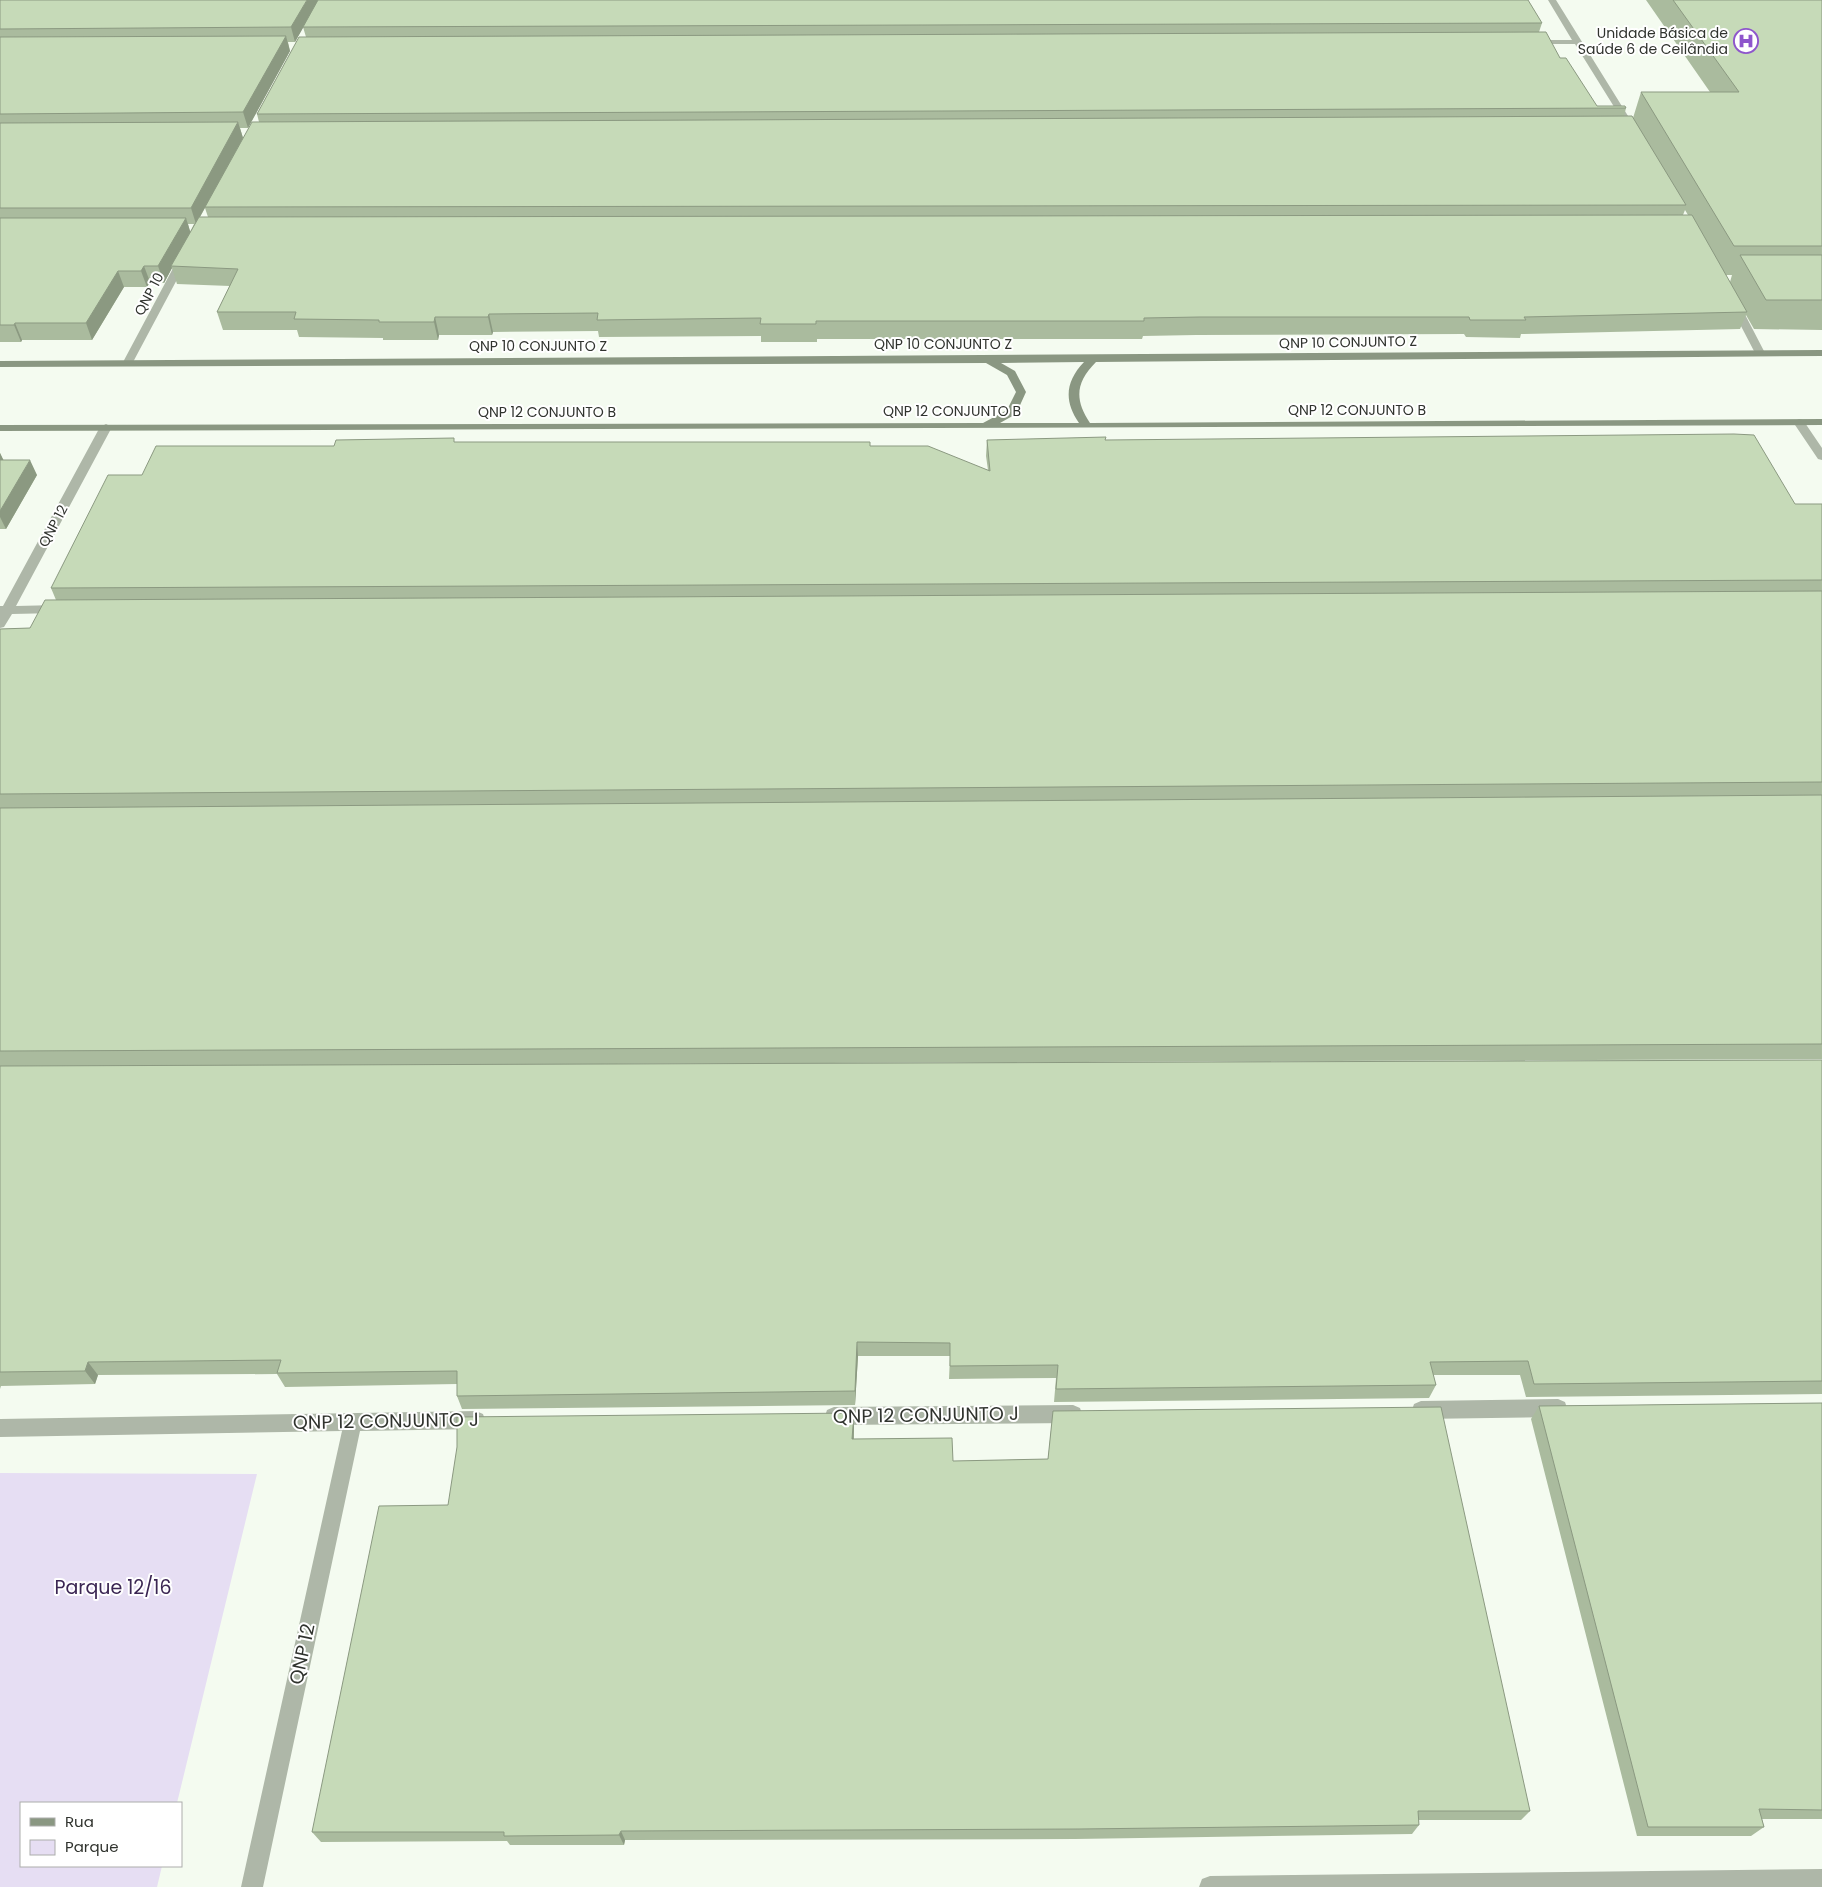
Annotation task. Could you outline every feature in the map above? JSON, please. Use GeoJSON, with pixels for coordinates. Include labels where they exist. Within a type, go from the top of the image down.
{"type":"FeatureCollection","features":[{"type":"Feature","properties":{"kind":"street"},"geometry":{"type":"LineString","coordinates":[[1552,0],[1634,131],[1622,127]]}},
{"type":"Feature","properties":{"kind":"street"},"geometry":{"type":"LineString","coordinates":[[1518,42],[1578,42]]}},
{"type":"Feature","properties":{"kind":"street","name":"QNP 10"},"geometry":{"type":"LineString","coordinates":[[127,364],[191,245]]}},
{"type":"Feature","properties":{"kind":"street"},"geometry":{"type":"LineString","coordinates":[[1730,297],[1760,353]]}},
{"type":"Feature","properties":{"kind":"street","name":"QNP 10 CONJUNTO Z"},"geometry":{"type":"LineString","coordinates":[[0,364],[1093,359],[1822,353]]}},
{"type":"Feature","properties":{"kind":"street"},"geometry":{"type":"LineString","coordinates":[[986,359],[1011,373],[1021,392],[1012,412],[986,426]]}},
{"type":"Feature","properties":{"kind":"street"},"geometry":{"type":"LineString","coordinates":[[1087,426],[1077,412],[1072,398],[1073,384],[1080,371],[1093,359]]}},
{"type":"Feature","properties":{"kind":"street"},"geometry":{"type":"LineString","coordinates":[[1799,422],[1822,457]]}},
{"type":"Feature","properties":{"kind":"street","name":"QNP 12 CONJUNTO B"},"geometry":{"type":"LineString","coordinates":[[0,428],[1087,426],[1822,422]]}},
{"type":"Feature","properties":{"kind":"street","name":"QNP 12"},"geometry":{"type":"LineString","coordinates":[[0,624],[4,610],[106,427]]}},
{"type":"Feature","properties":{"kind":"street"},"geometry":{"type":"LineString","coordinates":[[4,610],[68,610]]}},
{"type":"Feature","properties":{"kind":"street"},"geometry":{"type":"LineString","coordinates":[[1402,1410],[1572,1408]]}},
{"type":"Feature","properties":{"kind":"street","name":"QNP 12 CONJUNTO J"},"geometry":{"type":"LineString","coordinates":[[813,1416],[1092,1413]]}},
{"type":"Feature","properties":{"kind":"street","name":"QNP 12 CONJUNTO J"},"geometry":{"type":"LineString","coordinates":[[0,1428],[493,1420]]}},
{"type":"Feature","properties":{"kind":"street","name":"QNP 12"},"geometry":{"type":"LineString","coordinates":[[252,1887],[353,1421]]}},
{"type":"Feature","properties":{"kind":"street"},"geometry":{"type":"LineString","coordinates":[[1210,1887],[1822,1880]]}},
{"type":"Feature","properties":{"kind":"green space","name":"Parque 12/16"},"geometry":{"type":"Polygon","coordinates":[[[0,1473],[257,1474],[177,1802],[20,1802],[20,1867],[162,1867],[157,1887],[0,1887],[0,1473]]]}},
{"type":"Feature","properties":{"kind":"building"},"geometry":{"type":"Polygon","coordinates":[[[0,0],[307,0],[291,27],[0,29],[0,0]]]}},
{"type":"Feature","properties":{"kind":"building"},"geometry":{"type":"Polygon","coordinates":[[[318,0],[1528,0],[1542,23],[303,27],[318,0]]]}},
{"type":"Feature","properties":{"kind":"building"},"geometry":{"type":"Polygon","coordinates":[[[1673,0],[1822,0],[1822,246],[1734,246],[1641,92],[1739,92],[1673,0]]]}},
{"type":"Feature","properties":{"kind":"building"},"geometry":{"type":"Polygon","coordinates":[[[1546,32],[1560,58],[1566,58],[1597,106],[1625,106],[1626,108],[257,114],[299,37],[1546,32]]]}},
{"type":"Feature","properties":{"kind":"building"},"geometry":{"type":"Polygon","coordinates":[[[286,36],[243,112],[0,114],[0,37],[286,36]]]}},
{"type":"Feature","properties":{"kind":"building"},"geometry":{"type":"Polygon","coordinates":[[[1632,116],[1686,205],[205,207],[252,122],[1632,116]]]}},
{"type":"Feature","properties":{"kind":"building"},"geometry":{"type":"Polygon","coordinates":[[[238,122],[191,208],[0,208],[0,123],[238,122]]]}},
{"type":"Feature","properties":{"kind":"building"},"geometry":{"type":"Polygon","coordinates":[[[1692,215],[1747,312],[1524,317],[1526,320],[1470,320],[1469,317],[1199,317],[1144,318],[1144,321],[816,321],[816,324],[760,324],[761,318],[597,320],[598,313],[489,314],[488,317],[435,317],[434,322],[379,322],[379,320],[294,319],[296,312],[217,312],[238,269],[171,266],[199,217],[1692,215]]]}},
{"type":"Feature","properties":{"kind":"building"},"geometry":{"type":"Polygon","coordinates":[[[0,218],[186,218],[158,266],[144,266],[141,271],[118,271],[86,323],[15,323],[14,325],[0,325],[0,218]]]}},
{"type":"Feature","properties":{"kind":"building"},"geometry":{"type":"Polygon","coordinates":[[[1740,255],[1822,255],[1822,300],[1766,300],[1740,255]]]}},
{"type":"Feature","properties":{"kind":"building"},"geometry":{"type":"Polygon","coordinates":[[[1754,435],[1795,504],[1822,504],[1822,580],[51,588],[108,475],[142,475],[156,446],[334,446],[336,440],[454,438],[454,442],[870,442],[870,446],[928,446],[990,471],[987,440],[1106,437],[1105,440],[1754,435]]]}},
{"type":"Feature","properties":{"kind":"building"},"geometry":{"type":"Polygon","coordinates":[[[0,460],[30,460],[0,511],[0,460]]]}},
{"type":"Feature","properties":{"kind":"building"},"geometry":{"type":"Polygon","coordinates":[[[1822,591],[1822,782],[0,794],[0,629],[30,628],[45,600],[1822,591]]]}},
{"type":"Feature","properties":{"kind":"building"},"geometry":{"type":"Polygon","coordinates":[[[1822,795],[1822,1044],[0,1051],[0,808],[1822,795]]]}},
{"type":"Feature","properties":{"kind":"building"},"geometry":{"type":"Polygon","coordinates":[[[1822,1060],[1822,1381],[1534,1384],[1528,1361],[1430,1362],[1436,1385],[1056,1389],[1058,1365],[950,1366],[950,1343],[857,1342],[855,1391],[457,1396],[457,1371],[277,1373],[281,1360],[88,1362],[85,1371],[0,1372],[0,1066],[1822,1060]]]}},
{"type":"Feature","properties":{"kind":"building"},"geometry":{"type":"Polygon","coordinates":[[[1822,1403],[1822,1810],[1759,1809],[1764,1827],[1648,1827],[1539,1406],[1822,1403]]]}},
{"type":"Feature","properties":{"kind":"building"},"geometry":{"type":"Polygon","coordinates":[[[1441,1407],[1530,1811],[1418,1811],[1419,1825],[621,1831],[619,1835],[504,1836],[504,1832],[312,1832],[379,1506],[448,1505],[457,1447],[457,1417],[854,1413],[852,1439],[952,1438],[953,1461],[1048,1459],[1053,1411],[1441,1407]]]}},
{"type":"Feature","properties":{"kind":"place","name":"Unidade Básica de Saúde 6 de Ceilândia"},"geometry":{"type":"Point","coordinates":[1746,41]}}]}
